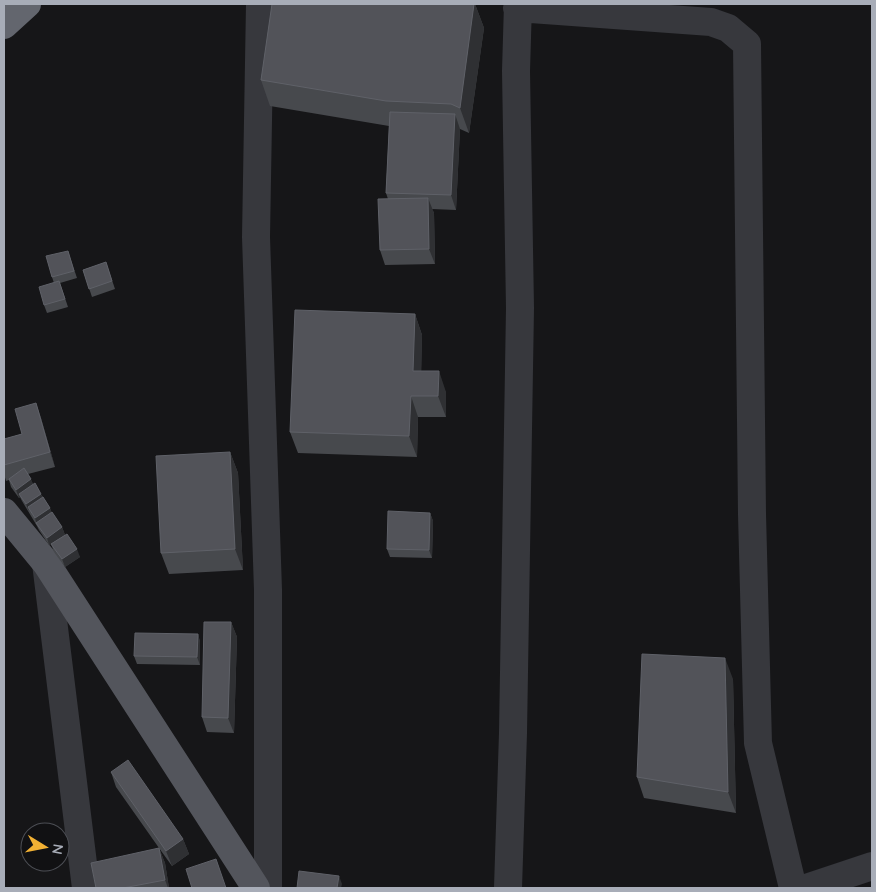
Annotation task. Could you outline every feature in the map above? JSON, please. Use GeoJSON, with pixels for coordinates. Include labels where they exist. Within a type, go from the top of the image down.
{"type":"FeatureCollection","features":[{"type":"Feature","properties":{"kind":"highway"},"geometry":{"type":"LineString","coordinates":[[4,25],[27,4]]}},
{"type":"Feature","properties":{"kind":"main road"},"geometry":{"type":"LineString","coordinates":[[4,512],[46,563],[256,888]]}},
{"type":"Feature","properties":{"kind":"street"},"geometry":{"type":"LineString","coordinates":[[260,4],[256,237],[268,590],[268,888]]}},
{"type":"Feature","properties":{"kind":"street"},"geometry":{"type":"LineString","coordinates":[[508,888],[513,733],[520,308],[516,71],[518,6],[711,22],[728,28],[746,44],[752,514],[758,743],[793,888]]}},
{"type":"Feature","properties":{"kind":"street"},"geometry":{"type":"LineString","coordinates":[[46,563],[86,888]]}},
{"type":"Feature","properties":{"kind":"street"},"geometry":{"type":"LineString","coordinates":[[806,888],[872,866]]}},
{"type":"Feature","properties":{"kind":"building"},"geometry":{"type":"Polygon","coordinates":[[[272,4],[474,4],[460,108],[451,104],[386,101],[261,80],[272,4]]]}},
{"type":"Feature","properties":{"kind":"building"},"geometry":{"type":"Polygon","coordinates":[[[390,112],[455,114],[451,195],[386,193],[390,112]]]}},
{"type":"Feature","properties":{"kind":"building"},"geometry":{"type":"Polygon","coordinates":[[[428,198],[429,249],[380,250],[378,199],[428,198]]]}},
{"type":"Feature","properties":{"kind":"building"},"geometry":{"type":"Polygon","coordinates":[[[68,251],[74,271],[52,277],[46,256],[68,251]]]}},
{"type":"Feature","properties":{"kind":"building"},"geometry":{"type":"Polygon","coordinates":[[[106,262],[112,281],[89,289],[83,270],[106,262]]]}},
{"type":"Feature","properties":{"kind":"building"},"geometry":{"type":"Polygon","coordinates":[[[59,281],[65,299],[44,305],[39,287],[59,281]]]}},
{"type":"Feature","properties":{"kind":"building"},"geometry":{"type":"Polygon","coordinates":[[[295,310],[415,314],[413,371],[439,371],[438,396],[411,396],[409,436],[290,432],[295,310]]]}},
{"type":"Feature","properties":{"kind":"building"},"geometry":{"type":"Polygon","coordinates":[[[36,403],[50,452],[4,465],[4,439],[22,434],[15,409],[36,403]]]}},
{"type":"Feature","properties":{"kind":"building"},"geometry":{"type":"Polygon","coordinates":[[[230,452],[235,549],[161,553],[156,456],[230,452]]]}},
{"type":"Feature","properties":{"kind":"building"},"geometry":{"type":"Polygon","coordinates":[[[24,468],[31,479],[16,490],[9,479],[24,468]]]}},
{"type":"Feature","properties":{"kind":"building"},"geometry":{"type":"Polygon","coordinates":[[[35,483],[41,494],[26,504],[19,494],[35,483]]]}},
{"type":"Feature","properties":{"kind":"building"},"geometry":{"type":"Polygon","coordinates":[[[43,497],[50,508],[35,518],[28,507],[43,497]]]}},
{"type":"Feature","properties":{"kind":"building"},"geometry":{"type":"Polygon","coordinates":[[[388,511],[430,513],[429,550],[387,549],[388,511]]]}},
{"type":"Feature","properties":{"kind":"building"},"geometry":{"type":"Polygon","coordinates":[[[52,512],[62,527],[47,538],[36,523],[52,512]]]}},
{"type":"Feature","properties":{"kind":"building"},"geometry":{"type":"Polygon","coordinates":[[[67,534],[77,549],[62,559],[51,544],[67,534]]]}},
{"type":"Feature","properties":{"kind":"building"},"geometry":{"type":"Polygon","coordinates":[[[204,622],[231,622],[228,718],[202,717],[204,622]]]}},
{"type":"Feature","properties":{"kind":"building"},"geometry":{"type":"Polygon","coordinates":[[[135,633],[198,634],[197,657],[134,656],[135,633]]]}},
{"type":"Feature","properties":{"kind":"building"},"geometry":{"type":"Polygon","coordinates":[[[642,654],[725,658],[728,792],[637,777],[642,654]]]}},
{"type":"Feature","properties":{"kind":"building"},"geometry":{"type":"Polygon","coordinates":[[[128,760],[183,839],[166,851],[111,772],[128,760]]]}},
{"type":"Feature","properties":{"kind":"building"},"geometry":{"type":"Polygon","coordinates":[[[159,848],[165,880],[123,888],[96,888],[91,863],[159,848]]]}},
{"type":"Feature","properties":{"kind":"building"},"geometry":{"type":"Polygon","coordinates":[[[216,859],[226,888],[192,888],[186,869],[216,859]]]}},
{"type":"Feature","properties":{"kind":"building"},"geometry":{"type":"Polygon","coordinates":[[[299,871],[339,876],[337,888],[297,888],[299,871]]]}}]}
